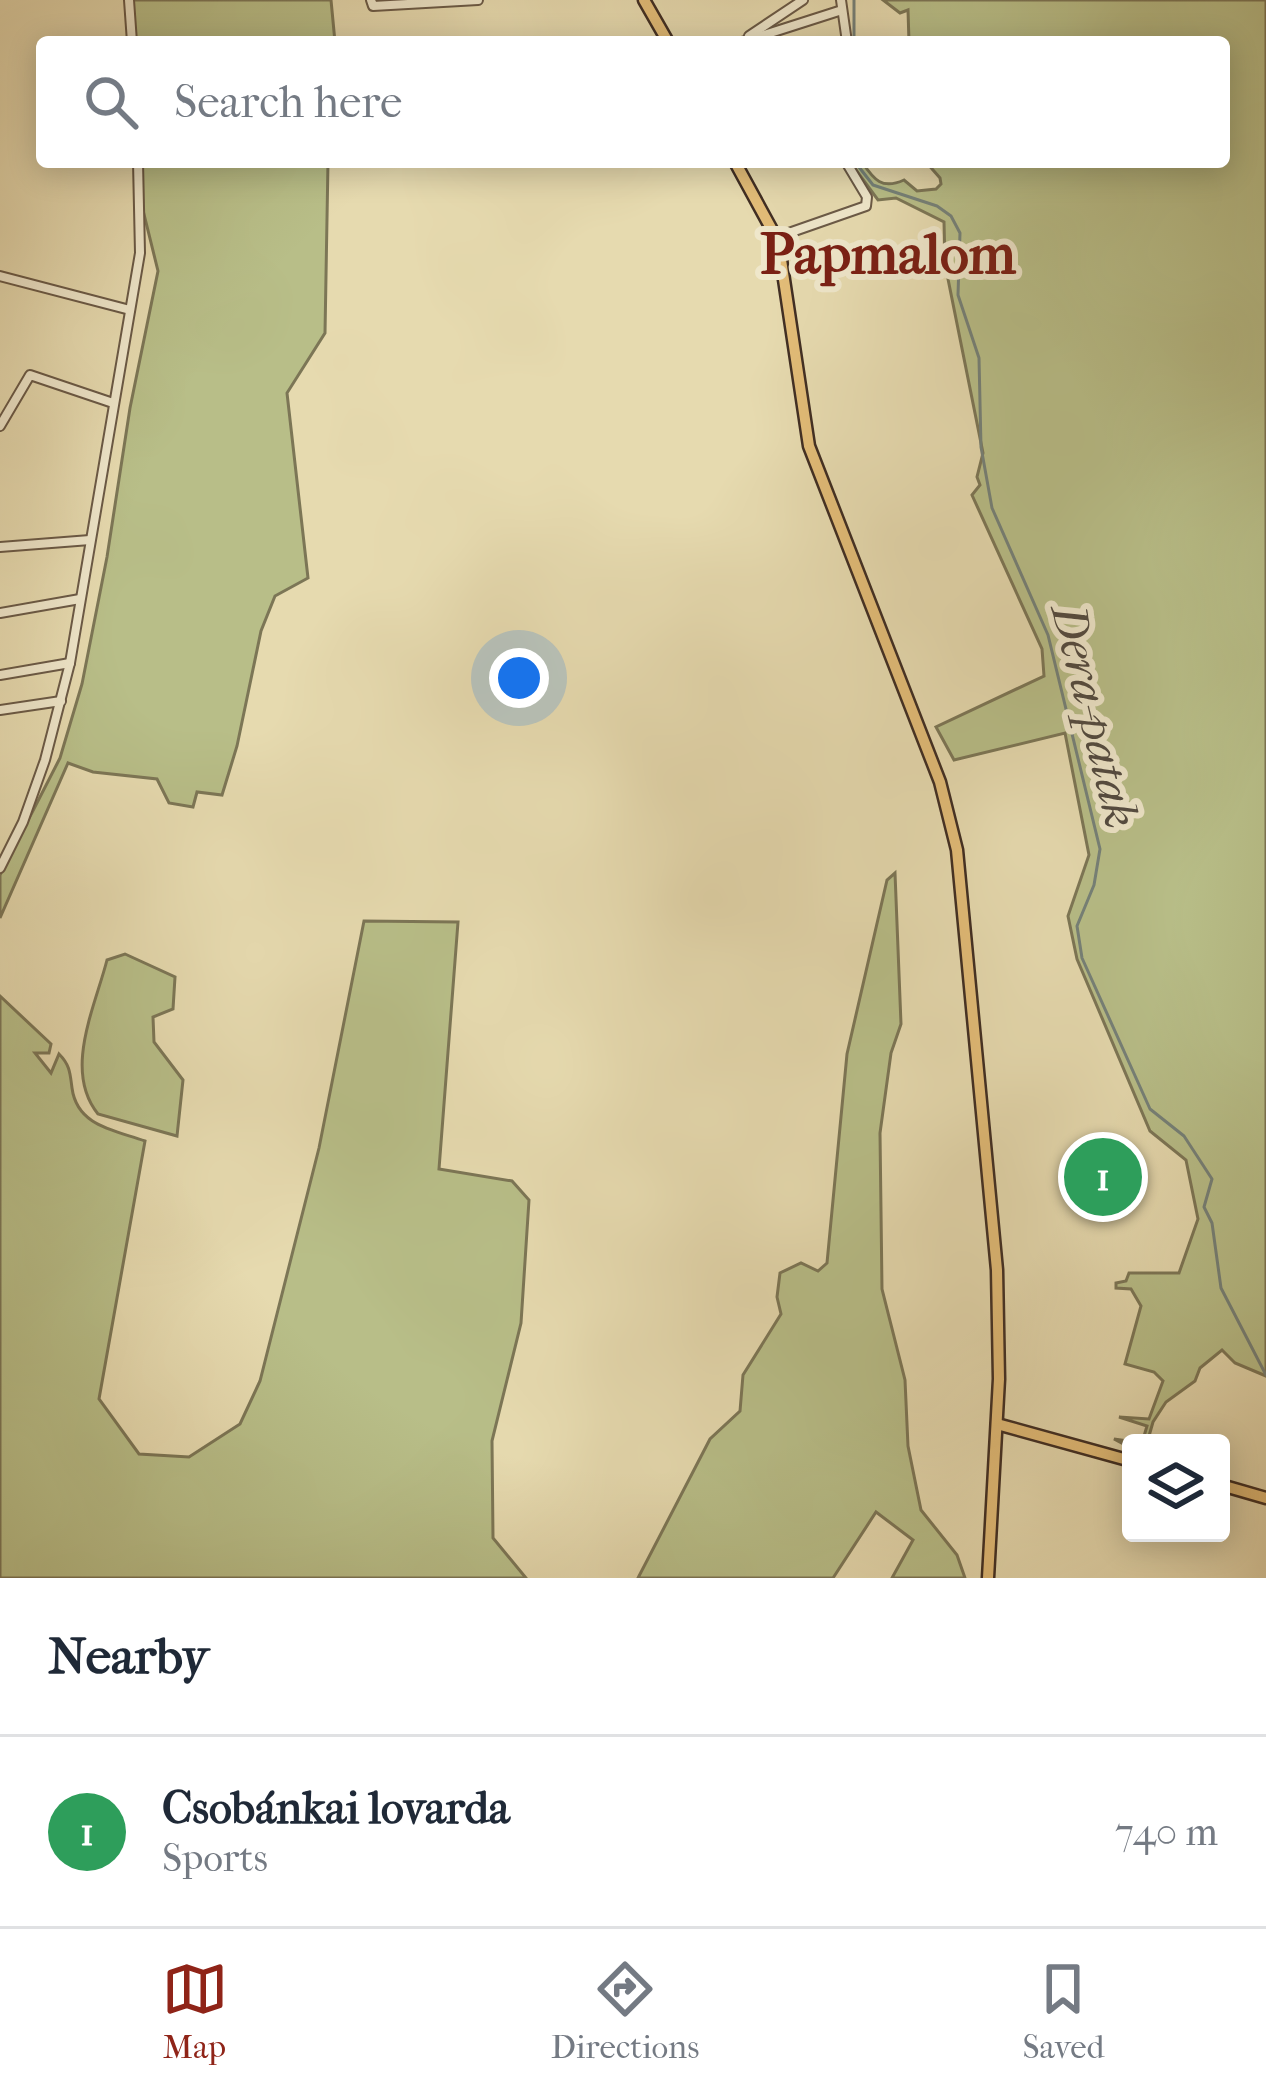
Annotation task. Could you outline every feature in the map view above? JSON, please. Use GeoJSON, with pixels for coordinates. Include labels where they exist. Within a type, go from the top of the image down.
{"type":"FeatureCollection","features":[{"type":"Feature","properties":{"kind":"main road"},"geometry":{"type":"LineString","coordinates":[[644,0],[665,36]]}},
{"type":"Feature","properties":{"kind":"main road"},"geometry":{"type":"LineString","coordinates":[[738,168],[772,230],[782,264],[809,446],[920,727],[957,850],[998,1270],[997,1424],[988,1578]]}},
{"type":"Feature","properties":{"kind":"main road"},"geometry":{"type":"LineString","coordinates":[[997,1424],[1122,1459]]}},
{"type":"Feature","properties":{"kind":"main road"},"geometry":{"type":"LineString","coordinates":[[1230,1488],[1266,1498]]}},
{"type":"Feature","properties":{"kind":"street"},"geometry":{"type":"LineString","coordinates":[[129,0],[131,36]]}},
{"type":"Feature","properties":{"kind":"street"},"geometry":{"type":"LineString","coordinates":[[370,0],[373,6],[478,0]]}},
{"type":"Feature","properties":{"kind":"street"},"geometry":{"type":"LineString","coordinates":[[751,36],[803,0]]}},
{"type":"Feature","properties":{"kind":"street"},"geometry":{"type":"LineString","coordinates":[[758,36],[842,5],[846,36]]}},
{"type":"Feature","properties":{"kind":"street"},"geometry":{"type":"LineString","coordinates":[[0,868],[23,822],[70,663],[140,254],[138,168]]}},
{"type":"Feature","properties":{"kind":"street"},"geometry":{"type":"LineString","coordinates":[[783,235],[866,206],[867,197],[850,168]]}},
{"type":"Feature","properties":{"kind":"street"},"geometry":{"type":"LineString","coordinates":[[0,276],[130,310]]}},
{"type":"Feature","properties":{"kind":"street"},"geometry":{"type":"LineString","coordinates":[[0,426],[30,376],[113,403]]}},
{"type":"Feature","properties":{"kind":"street"},"geometry":{"type":"LineString","coordinates":[[2,547],[90,540]]}},
{"type":"Feature","properties":{"kind":"street"},"geometry":{"type":"LineString","coordinates":[[0,613],[80,599]]}},
{"type":"Feature","properties":{"kind":"street"},"geometry":{"type":"LineString","coordinates":[[0,674],[70,663]]}},
{"type":"Feature","properties":{"kind":"street"},"geometry":{"type":"LineString","coordinates":[[0,710],[61,700]]}},
{"type":"Feature","properties":{"kind":"green space"},"geometry":{"type":"Polygon","coordinates":[[[131,0],[331,0],[334,36],[133,36],[131,0]]]}},
{"type":"Feature","properties":{"kind":"green space"},"geometry":{"type":"Polygon","coordinates":[[[883,0],[1266,0],[1266,1376],[1235,1363],[1222,1350],[1200,1368],[1195,1381],[1166,1402],[1150,1434],[1145,1434],[1147,1426],[1119,1417],[1149,1419],[1163,1381],[1154,1372],[1125,1364],[1141,1306],[1131,1289],[1116,1288],[1116,1283],[1126,1281],[1129,1273],[1179,1273],[1198,1219],[1186,1160],[1150,1131],[1077,959],[1068,916],[1089,855],[1065,733],[954,760],[936,727],[1044,676],[1042,649],[972,495],[980,485],[977,477],[983,453],[945,264],[944,222],[896,198],[878,200],[854,168],[866,168],[879,182],[904,180],[917,191],[941,184],[931,168],[1230,168],[1230,36],[909,36],[908,10],[900,13],[883,0]]]}},
{"type":"Feature","properties":{"kind":"green space"},"geometry":{"type":"Polygon","coordinates":[[[139,168],[328,168],[325,333],[287,393],[308,578],[275,596],[261,631],[222,795],[197,792],[193,807],[169,803],[157,779],[93,772],[68,763],[0,918],[0,875],[60,758],[82,684],[158,271],[141,202],[139,168]]]}},
{"type":"Feature","properties":{"kind":"green space"},"geometry":{"type":"Polygon","coordinates":[[[895,873],[901,1024],[891,1053],[880,1133],[882,1289],[905,1380],[908,1446],[921,1510],[957,1555],[965,1578],[892,1578],[913,1540],[876,1512],[833,1578],[638,1578],[710,1439],[740,1411],[743,1375],[781,1314],[780,1273],[801,1263],[818,1271],[827,1263],[847,1054],[887,880],[895,873]]]}},
{"type":"Feature","properties":{"kind":"green space"},"geometry":{"type":"Polygon","coordinates":[[[364,921],[458,922],[439,1169],[512,1181],[529,1200],[521,1323],[492,1441],[493,1538],[526,1578],[0,1578],[0,996],[51,1044],[49,1053],[35,1053],[51,1073],[59,1054],[65,1062],[75,1101],[89,1119],[145,1141],[99,1399],[139,1454],[189,1457],[240,1424],[260,1381],[319,1148],[364,921]]]}},
{"type":"Feature","properties":{"kind":"green space"},"geometry":{"type":"Polygon","coordinates":[[[125,954],[175,977],[173,1009],[153,1017],[154,1042],[183,1080],[177,1136],[98,1114],[88,1097],[82,1059],[90,1018],[107,960],[125,954]]]}},
{"type":"Feature","properties":{"kind":"waterway","name":"Dera-patak"},"geometry":{"type":"LineString","coordinates":[[854,0],[854,36]]}},
{"type":"Feature","properties":{"kind":"waterway","name":"Dera-patak"},"geometry":{"type":"LineString","coordinates":[[860,168],[873,185],[937,206],[951,216],[960,233],[958,295],[979,358],[981,447],[992,508],[1048,635],[1100,849],[1094,885],[1077,926],[1082,958],[1150,1109],[1184,1136],[1212,1179],[1204,1207],[1212,1223],[1221,1288],[1266,1375]]}},
{"type":"Feature","properties":{"kind":"place","name":"Csobánkai lovarda"},"geometry":{"type":"Point","coordinates":[1103,1177]}},
{"type":"Feature","properties":{"kind":"district","name":"Papmalom"},"geometry":{"type":"Point","coordinates":[888,254]}}]}
